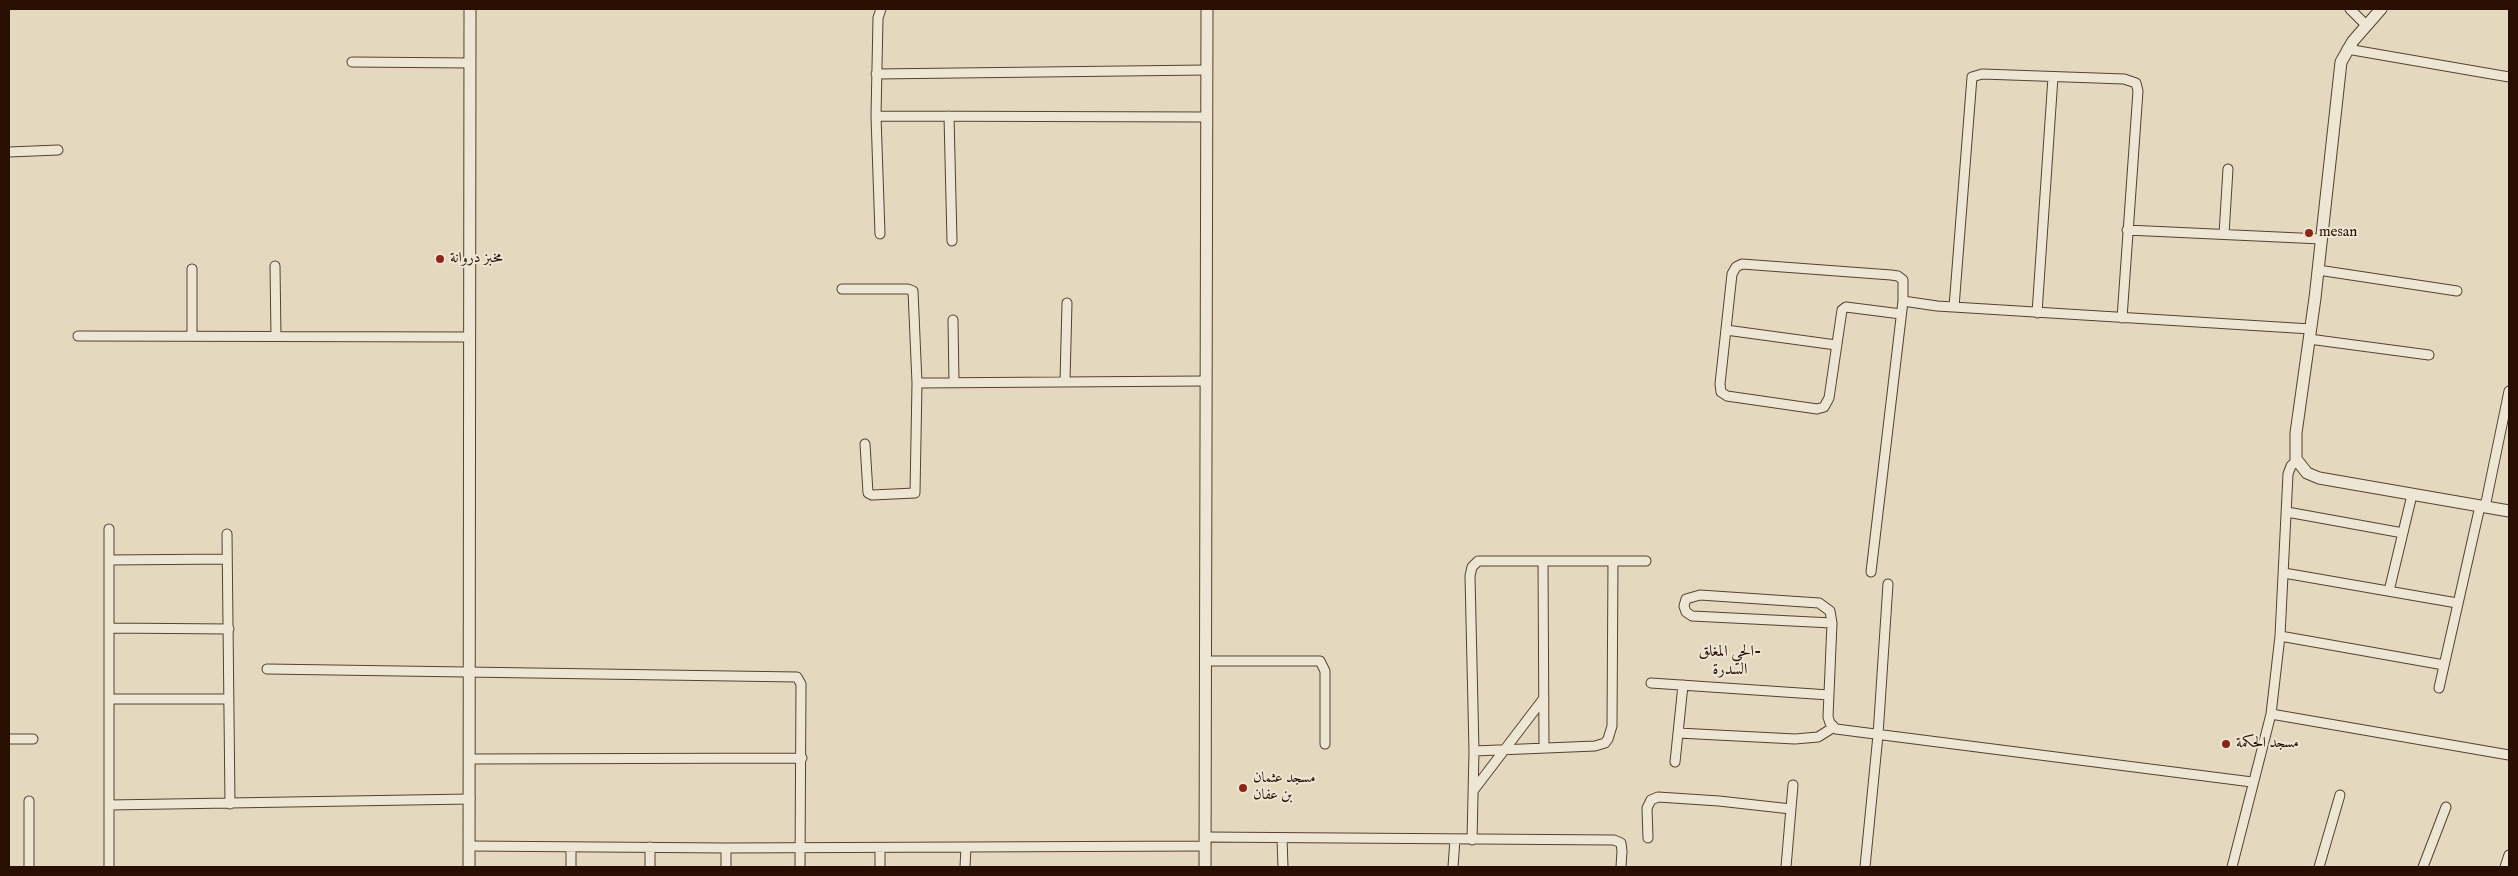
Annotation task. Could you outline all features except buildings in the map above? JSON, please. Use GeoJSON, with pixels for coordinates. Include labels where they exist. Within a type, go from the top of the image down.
{"type":"FeatureCollection","features":[{"type":"Feature","properties":{"kind":"street"},"geometry":{"type":"LineString","coordinates":[[470,9],[470,867]]}},
{"type":"Feature","properties":{"kind":"street"},"geometry":{"type":"LineString","coordinates":[[880,234],[876,74],[878,18],[882,9]]}},
{"type":"Feature","properties":{"kind":"street"},"geometry":{"type":"LineString","coordinates":[[1205,867],[1204,381],[1206,9]]}},
{"type":"Feature","properties":{"kind":"street"},"geometry":{"type":"LineString","coordinates":[[2350,9],[2366,25]]}},
{"type":"Feature","properties":{"kind":"street"},"geometry":{"type":"LineString","coordinates":[[2381,9],[2347,49],[2340,66],[2318,270],[2295,446],[2298,464],[2307,473],[2320,478],[2509,511]]}},
{"type":"Feature","properties":{"kind":"street"},"geometry":{"type":"LineString","coordinates":[[2347,49],[2509,78]]}},
{"type":"Feature","properties":{"kind":"street"},"geometry":{"type":"LineString","coordinates":[[352,62],[470,63]]}},
{"type":"Feature","properties":{"kind":"street"},"geometry":{"type":"LineString","coordinates":[[876,74],[1206,70]]}},
{"type":"Feature","properties":{"kind":"street"},"geometry":{"type":"LineString","coordinates":[[1954,307],[1971,78],[1978,74],[2130,80],[2137,84],[2137,121],[2127,230],[2122,318]]}},
{"type":"Feature","properties":{"kind":"street"},"geometry":{"type":"LineString","coordinates":[[2037,313],[2053,76]]}},
{"type":"Feature","properties":{"kind":"street"},"geometry":{"type":"LineString","coordinates":[[876,116],[1206,117]]}},
{"type":"Feature","properties":{"kind":"street"},"geometry":{"type":"LineString","coordinates":[[949,116],[952,241]]}},
{"type":"Feature","properties":{"kind":"street"},"geometry":{"type":"LineString","coordinates":[[9,152],[58,150]]}},
{"type":"Feature","properties":{"kind":"street"},"geometry":{"type":"LineString","coordinates":[[2224,234],[2228,169]]}},
{"type":"Feature","properties":{"kind":"street"},"geometry":{"type":"LineString","coordinates":[[2127,230],[2321,239]]}},
{"type":"Feature","properties":{"kind":"street"},"geometry":{"type":"LineString","coordinates":[[1870,572],[1903,301],[1904,283],[1898,276],[1739,265],[1732,274],[1720,384],[1721,392],[1727,396],[1817,409],[1826,406],[1829,398],[1841,312],[1844,308],[1901,314]]}},
{"type":"Feature","properties":{"kind":"street"},"geometry":{"type":"LineString","coordinates":[[275,266],[276,336]]}},
{"type":"Feature","properties":{"kind":"street"},"geometry":{"type":"LineString","coordinates":[[192,269],[192,336]]}},
{"type":"Feature","properties":{"kind":"street"},"geometry":{"type":"LineString","coordinates":[[2318,270],[2457,292]]}},
{"type":"Feature","properties":{"kind":"street"},"geometry":{"type":"LineString","coordinates":[[842,289],[908,288],[913,290],[916,382],[915,493],[872,495],[868,493],[865,444]]}},
{"type":"Feature","properties":{"kind":"street"},"geometry":{"type":"LineString","coordinates":[[1903,301],[1954,307],[2122,318],[2310,334],[2429,355]]}},
{"type":"Feature","properties":{"kind":"street"},"geometry":{"type":"LineString","coordinates":[[1065,382],[1067,303]]}},
{"type":"Feature","properties":{"kind":"street"},"geometry":{"type":"LineString","coordinates":[[953,320],[954,382]]}},
{"type":"Feature","properties":{"kind":"street"},"geometry":{"type":"LineString","coordinates":[[1726,330],[1836,346]]}},
{"type":"Feature","properties":{"kind":"street"},"geometry":{"type":"LineString","coordinates":[[78,336],[469,337]]}},
{"type":"Feature","properties":{"kind":"street"},"geometry":{"type":"LineString","coordinates":[[916,382],[1204,381]]}},
{"type":"Feature","properties":{"kind":"street"},"geometry":{"type":"LineString","coordinates":[[2439,688],[2457,604],[2509,390]]}},
{"type":"Feature","properties":{"kind":"street"},"geometry":{"type":"LineString","coordinates":[[2232,867],[2252,782],[2271,714],[2280,636],[2289,470],[2294,463],[2298,464]]}},
{"type":"Feature","properties":{"kind":"street"},"geometry":{"type":"LineString","coordinates":[[2389,591],[2412,494]]}},
{"type":"Feature","properties":{"kind":"street"},"geometry":{"type":"LineString","coordinates":[[2287,512],[2403,533]]}},
{"type":"Feature","properties":{"kind":"street"},"geometry":{"type":"LineString","coordinates":[[109,529],[109,867]]}},
{"type":"Feature","properties":{"kind":"street"},"geometry":{"type":"LineString","coordinates":[[227,534],[230,804]]}},
{"type":"Feature","properties":{"kind":"street"},"geometry":{"type":"LineString","coordinates":[[109,560],[227,560]]}},
{"type":"Feature","properties":{"kind":"street"},"geometry":{"type":"LineString","coordinates":[[1472,840],[1474,751],[1470,576],[1472,567],[1478,561],[1646,561]]}},
{"type":"Feature","properties":{"kind":"street"},"geometry":{"type":"LineString","coordinates":[[1543,562],[1544,747]]}},
{"type":"Feature","properties":{"kind":"street"},"geometry":{"type":"LineString","coordinates":[[1474,751],[1600,745],[1608,739],[1611,733],[1613,562]]}},
{"type":"Feature","properties":{"kind":"street"},"geometry":{"type":"LineString","coordinates":[[2284,573],[2457,604]]}},
{"type":"Feature","properties":{"kind":"street"},"geometry":{"type":"LineString","coordinates":[[1864,867],[1878,734],[1888,584]]}},
{"type":"Feature","properties":{"kind":"street"},"geometry":{"type":"LineString","coordinates":[[1832,624],[1692,616],[1686,612],[1684,606],[1686,599],[1700,596],[1819,603],[1830,611],[1832,624],[1828,717],[1834,728]]}},
{"type":"Feature","properties":{"kind":"street"},"geometry":{"type":"LineString","coordinates":[[110,628],[229,630]]}},
{"type":"Feature","properties":{"kind":"street"},"geometry":{"type":"LineString","coordinates":[[2280,636],[2444,666]]}},
{"type":"Feature","properties":{"kind":"street"},"geometry":{"type":"LineString","coordinates":[[1205,661],[1320,661],[1325,671],[1325,744]]}},
{"type":"Feature","properties":{"kind":"street"},"geometry":{"type":"LineString","coordinates":[[267,669],[797,678],[801,684],[800,867]]}},
{"type":"Feature","properties":{"kind":"street"},"geometry":{"type":"LineString","coordinates":[[1651,683],[1829,695]]}},
{"type":"Feature","properties":{"kind":"street"},"geometry":{"type":"LineString","coordinates":[[1676,762],[1683,685]]}},
{"type":"Feature","properties":{"kind":"street"},"geometry":{"type":"LineString","coordinates":[[1473,792],[1544,698]]}},
{"type":"Feature","properties":{"kind":"street"},"geometry":{"type":"LineString","coordinates":[[109,699],[229,699]]}},
{"type":"Feature","properties":{"kind":"street"},"geometry":{"type":"LineString","coordinates":[[2271,714],[2509,755]]}},
{"type":"Feature","properties":{"kind":"street"},"geometry":{"type":"LineString","coordinates":[[1678,733],[1795,739],[1818,736],[1834,728],[2252,782]]}},
{"type":"Feature","properties":{"kind":"street"},"geometry":{"type":"LineString","coordinates":[[9,739],[33,739]]}},
{"type":"Feature","properties":{"kind":"street"},"geometry":{"type":"LineString","coordinates":[[470,758],[802,758]]}},
{"type":"Feature","properties":{"kind":"street"},"geometry":{"type":"LineString","coordinates":[[1786,867],[1793,785]]}},
{"type":"Feature","properties":{"kind":"street"},"geometry":{"type":"LineString","coordinates":[[2319,867],[2340,795]]}},
{"type":"Feature","properties":{"kind":"street"},"geometry":{"type":"LineString","coordinates":[[1648,838],[1647,808],[1651,800],[1658,798],[1718,801],[1791,809]]}},
{"type":"Feature","properties":{"kind":"street"},"geometry":{"type":"LineString","coordinates":[[109,805],[470,799]]}},
{"type":"Feature","properties":{"kind":"street"},"geometry":{"type":"LineString","coordinates":[[29,802],[30,867]]}},
{"type":"Feature","properties":{"kind":"street"},"geometry":{"type":"LineString","coordinates":[[2423,867],[2446,807]]}},
{"type":"Feature","properties":{"kind":"street"},"geometry":{"type":"LineString","coordinates":[[1282,838],[1283,867]]}},
{"type":"Feature","properties":{"kind":"street"},"geometry":{"type":"LineString","coordinates":[[469,846],[880,848],[1205,842],[1282,838],[1614,840],[1620,843],[1622,852],[1621,867]]}},
{"type":"Feature","properties":{"kind":"street"},"geometry":{"type":"LineString","coordinates":[[1453,867],[1455,840]]}},
{"type":"Feature","properties":{"kind":"street"},"geometry":{"type":"LineString","coordinates":[[571,846],[571,867]]}},
{"type":"Feature","properties":{"kind":"street"},"geometry":{"type":"LineString","coordinates":[[965,867],[966,846]]}},
{"type":"Feature","properties":{"kind":"street"},"geometry":{"type":"LineString","coordinates":[[650,847],[650,867]]}},
{"type":"Feature","properties":{"kind":"street"},"geometry":{"type":"LineString","coordinates":[[726,848],[726,867]]}},
{"type":"Feature","properties":{"kind":"street"},"geometry":{"type":"LineString","coordinates":[[880,848],[880,867]]}},
{"type":"Feature","properties":{"kind":"street"},"geometry":{"type":"LineString","coordinates":[[2505,867],[2509,855]]}},
{"type":"Feature","properties":{"kind":"place","name":"mesan"},"geometry":{"type":"Point","coordinates":[2309,233]}},
{"type":"Feature","properties":{"kind":"place","name":"مخبز دروانة"},"geometry":{"type":"Point","coordinates":[440,259]}},
{"type":"Feature","properties":{"kind":"place","name":"مسجد الحكمة"},"geometry":{"type":"Point","coordinates":[2226,744]}},
{"type":"Feature","properties":{"kind":"place","name":"مسجد عثمان بن عفان"},"geometry":{"type":"Point","coordinates":[1243,788]}},
{"type":"Feature","properties":{"kind":"district","name":"الحي المغلق- السدرة"},"geometry":{"type":"Point","coordinates":[1730,662]}}]}
